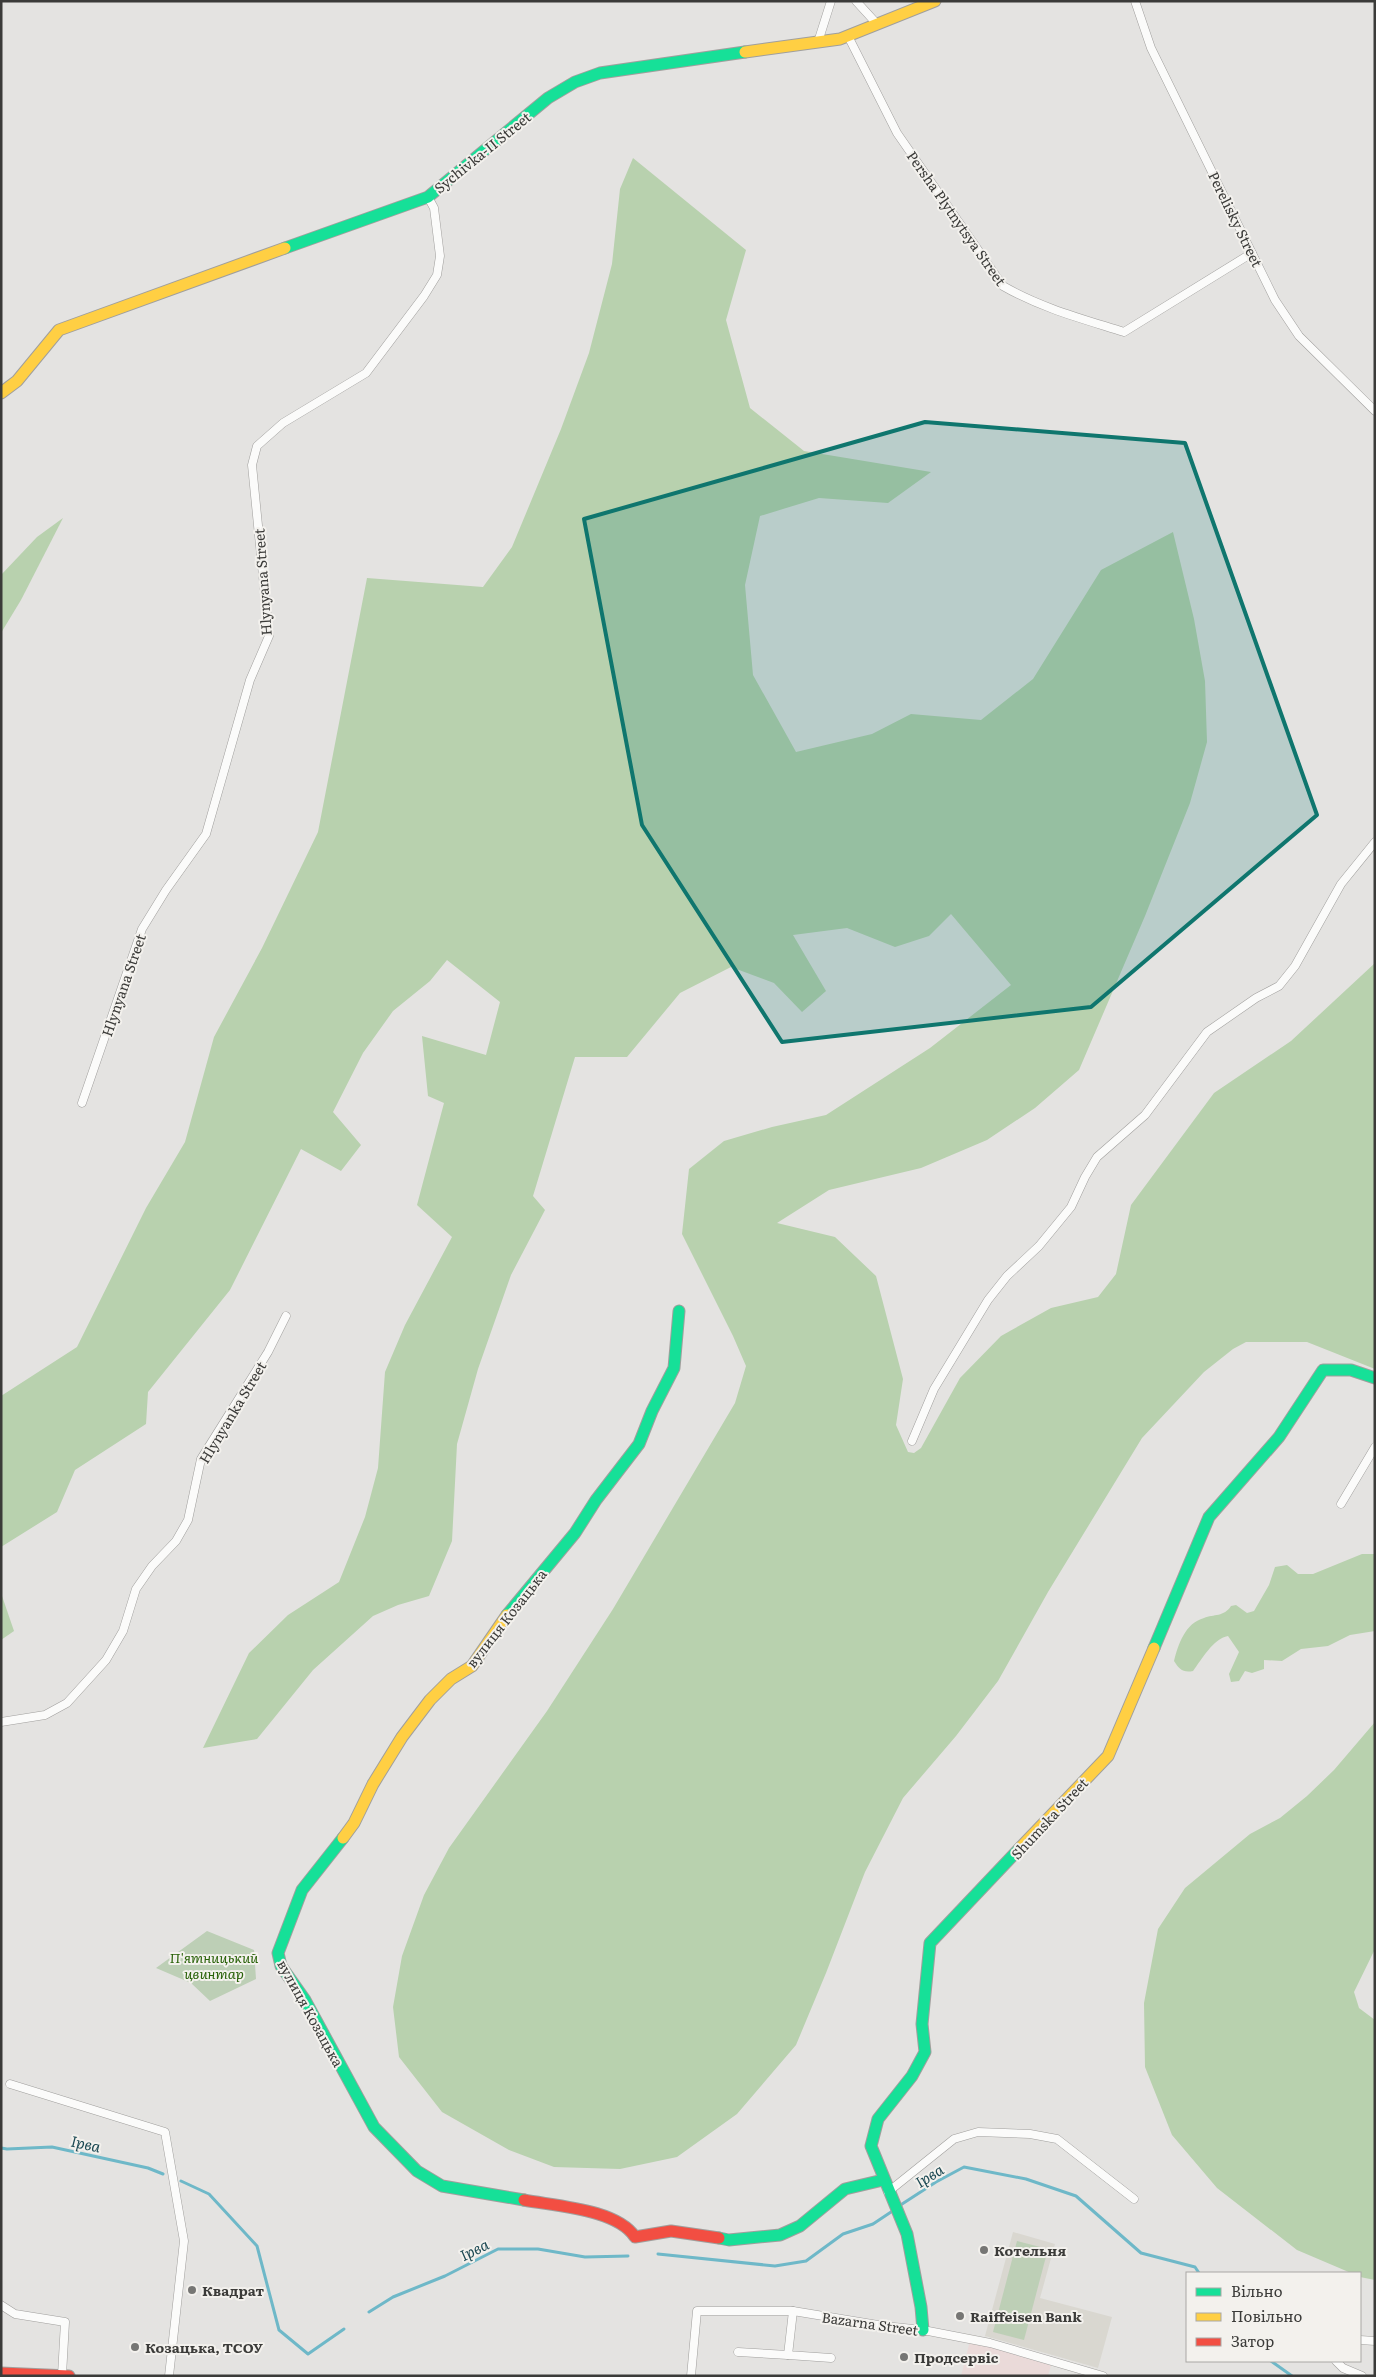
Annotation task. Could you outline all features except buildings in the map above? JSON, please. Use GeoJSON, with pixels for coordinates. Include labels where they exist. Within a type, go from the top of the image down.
{"type":"FeatureCollection","features":[{"type":"Feature","properties":{"kind":"street"},"geometry":{"type":"LineString","coordinates":[[818,42],[831,1]]}},
{"type":"Feature","properties":{"kind":"street"},"geometry":{"type":"LineString","coordinates":[[856,1],[877,24]]}},
{"type":"Feature","properties":{"kind":"street","name":"Sychivka-II Street"},"geometry":{"type":"LineString","coordinates":[[1,393],[17,381],[59,330],[428,197],[548,98],[575,82],[600,73],[840,39],[935,1]]}},
{"type":"Feature","properties":{"kind":"street","name":"Perelisky Street"},"geometry":{"type":"LineString","coordinates":[[1135,1],[1151,48],[1275,300],[1300,336],[1375,411]]}},
{"type":"Feature","properties":{"kind":"street","name":"Persha Plytnytsya Street"},"geometry":{"type":"LineString","coordinates":[[848,36],[897,133],[1003,286],[1015,293],[1067,316],[1124,332],[1252,253]]}},
{"type":"Feature","properties":{"kind":"street","name":"Hlynyana Street"},"geometry":{"type":"LineString","coordinates":[[82,1103],[142,929],[166,890],[206,834],[250,680],[269,636],[252,465],[257,446],[282,423],[366,373],[424,296],[437,275],[440,256],[434,208],[428,197]]}},
{"type":"Feature","properties":{"kind":"street"},"geometry":{"type":"LineString","coordinates":[[912,1440],[934,1389],[988,1300],[1007,1276],[1039,1246],[1071,1207],[1084,1177],[1097,1157],[1145,1115],[1207,1032],[1256,998],[1279,986],[1294,966],[1341,884],[1375,842]]}},
{"type":"Feature","properties":{"kind":"street","name":"вулиця Козацька"},"geometry":{"type":"LineString","coordinates":[[679,1311],[674,1368],[652,1411],[639,1444],[596,1500],[575,1533],[497,1627],[472,1666],[451,1679],[430,1700],[402,1736],[373,1784],[354,1823],[302,1890],[278,1953],[281,1966],[305,2000],[374,2127],[417,2171],[442,2186],[598,2213],[630,2229],[635,2237],[671,2231],[729,2240],[780,2235],[800,2226],[845,2189],[883,2180]]}},
{"type":"Feature","properties":{"kind":"street","name":"Hlynyanka Street"},"geometry":{"type":"LineString","coordinates":[[1,1722],[45,1715],[67,1703],[106,1660],[123,1630],[136,1589],[152,1566],[176,1541],[188,1520],[201,1459],[268,1352],[286,1316]]}},
{"type":"Feature","properties":{"kind":"street","name":"Shumska Street"},"geometry":{"type":"LineString","coordinates":[[922,2330],[920,2307],[906,2234],[871,2146],[878,2119],[912,2076],[926,2052],[922,2024],[930,1943],[1108,1756],[1209,1517],[1280,1437],[1323,1370],[1351,1370],[1375,1378]]}},
{"type":"Feature","properties":{"kind":"street"},"geometry":{"type":"LineString","coordinates":[[1341,1504],[1375,1447]]}},
{"type":"Feature","properties":{"kind":"street"},"geometry":{"type":"LineString","coordinates":[[10,2084],[165,2132],[184,2241],[169,2376]]}},
{"type":"Feature","properties":{"kind":"street"},"geometry":{"type":"LineString","coordinates":[[890,2195],[954,2139],[978,2132],[996,2132],[1030,2134],[1058,2140],[1134,2199]]}},
{"type":"Feature","properties":{"kind":"street"},"geometry":{"type":"LineString","coordinates":[[1,2305],[15,2314],[65,2322],[66,2375],[1,2373]]}},
{"type":"Feature","properties":{"kind":"street","name":"Bazarna Street"},"geometry":{"type":"LineString","coordinates":[[692,2376],[697,2311],[793,2311],[977,2340],[1103,2376]]}},
{"type":"Feature","properties":{"kind":"street"},"geometry":{"type":"LineString","coordinates":[[788,2355],[793,2311]]}},
{"type":"Feature","properties":{"kind":"street"},"geometry":{"type":"LineString","coordinates":[[1361,2340],[1375,2341]]}},
{"type":"Feature","properties":{"kind":"street"},"geometry":{"type":"LineString","coordinates":[[738,2352],[831,2358]]}},
{"type":"Feature","properties":{"kind":"street"},"geometry":{"type":"LineString","coordinates":[[1337,2362],[1343,2368],[1362,2376]]}},
{"type":"Feature","properties":{"kind":"highlighted area"},"geometry":{"type":"Polygon","coordinates":[[[925,422],[1185,443],[1317,815],[1091,1007],[782,1042],[642,825],[584,519],[925,422]]]}},
{"type":"Feature","properties":{"kind":"shaded area"},"geometry":{"type":"Polygon","coordinates":[[[1013,2232],[1055,2244],[1040,2298],[1112,2317],[1098,2368],[985,2336],[1013,2232]]]}},
{"type":"Feature","properties":{"kind":"shaded area"},"geometry":{"type":"Polygon","coordinates":[[[970,2341],[1051,2365],[1048,2376],[961,2376],[970,2341]]]}},
{"type":"Feature","properties":{"kind":"green space"},"geometry":{"type":"Polygon","coordinates":[[[633,158],[746,250],[726,320],[750,408],[804,451],[931,472],[888,503],[819,498],[760,516],[745,585],[753,675],[796,752],[872,734],[911,714],[981,720],[1033,679],[1101,570],[1173,532],[1194,619],[1205,681],[1207,742],[1190,803],[1145,916],[1079,1070],[1035,1108],[987,1140],[921,1168],[829,1190],[777,1223],[835,1237],[876,1276],[903,1379],[896,1425],[908,1452],[914,1453],[921,1448],[960,1378],[1001,1336],[1051,1308],[1098,1297],[1116,1274],[1131,1205],[1214,1093],[1291,1041],[1375,963],[1375,1369],[1307,1342],[1246,1342],[1233,1349],[1204,1372],[1142,1438],[1048,1592],[998,1681],[956,1736],[903,1798],[865,1872],[796,2045],[737,2114],[677,2157],[620,2169],[554,2167],[509,2150],[442,2112],[399,2057],[393,2007],[402,1956],[424,1895],[449,1848],[547,1711],[613,1609],[735,1403],[746,1366],[682,1234],[689,1169],[724,1141],[772,1127],[826,1115],[930,1048],[1011,985],[951,914],[929,936],[895,947],[847,928],[793,935],[826,991],[802,1012],[774,983],[731,967],[680,993],[627,1057],[575,1057],[533,1196],[545,1210],[511,1275],[478,1369],[457,1444],[452,1541],[429,1596],[398,1605],[373,1616],[313,1670],[257,1739],[203,1748],[249,1653],[288,1615],[339,1582],[365,1517],[378,1468],[385,1372],[405,1325],[452,1237],[417,1205],[444,1103],[428,1096],[422,1036],[486,1055],[500,1002],[447,960],[430,981],[393,1011],[363,1053],[333,1112],[361,1145],[341,1171],[301,1149],[230,1290],[148,1392],[146,1424],[75,1470],[57,1512],[1,1547],[1,1396],[77,1347],[146,1208],[185,1142],[214,1037],[262,948],[318,832],[367,578],[483,587],[512,547],[561,429],[589,353],[612,264],[620,189],[633,158]]]}},
{"type":"Feature","properties":{"kind":"green space"},"geometry":{"type":"Polygon","coordinates":[[[63,518],[21,600],[1,633],[1,575],[37,537],[63,518]]]}},
{"type":"Feature","properties":{"kind":"green space"},"geometry":{"type":"Polygon","coordinates":[[[1362,1554],[1375,1554],[1375,1631],[1350,1635],[1328,1646],[1301,1649],[1282,1661],[1264,1660],[1264,1669],[1252,1673],[1245,1671],[1239,1681],[1231,1682],[1229,1674],[1239,1652],[1228,1636],[1213,1645],[1193,1671],[1182,1670],[1174,1661],[1183,1635],[1197,1621],[1222,1614],[1231,1606],[1236,1605],[1247,1613],[1254,1611],[1269,1585],[1275,1567],[1287,1565],[1298,1574],[1313,1574],[1362,1554]]]}},
{"type":"Feature","properties":{"kind":"green space"},"geometry":{"type":"Polygon","coordinates":[[[1,1593],[14,1631],[1,1640],[1,1593]]]}},
{"type":"Feature","properties":{"kind":"green space"},"geometry":{"type":"Polygon","coordinates":[[[1375,1722],[1375,1949],[1354,1992],[1359,2008],[1375,2020],[1375,2280],[1361,2277],[1361,2272],[1349,2272],[1297,2250],[1217,2188],[1172,2135],[1145,2067],[1144,2003],[1158,1929],[1185,1888],[1250,1834],[1280,1818],[1334,1770],[1375,1722]]]}},
{"type":"Feature","properties":{"kind":"green space","name":"П'ятницький цвинтар"},"geometry":{"type":"Polygon","coordinates":[[[207,1931],[254,1950],[256,1979],[210,2001],[191,1983],[156,1968],[207,1931]]]}},
{"type":"Feature","properties":{"kind":"green space"},"geometry":{"type":"Polygon","coordinates":[[[1017,2241],[1048,2249],[1024,2340],[993,2332],[1017,2241]]]}},
{"type":"Feature","properties":{"kind":"waterway","name":"Ірва"},"geometry":{"type":"LineString","coordinates":[[1,2148],[52,2147],[148,2168],[163,2174]]}},
{"type":"Feature","properties":{"kind":"waterway","name":"Ірва"},"geometry":{"type":"LineString","coordinates":[[899,2206],[936,2182],[964,2167],[1026,2179],[1076,2196],[1141,2253],[1195,2267],[1198,2272]]}},
{"type":"Feature","properties":{"kind":"waterway","name":"Ірва"},"geometry":{"type":"LineString","coordinates":[[181,2181],[209,2194],[257,2246],[279,2330],[308,2354],[344,2329]]}},
{"type":"Feature","properties":{"kind":"waterway","name":"Ірва"},"geometry":{"type":"LineString","coordinates":[[658,2254],[775,2266],[806,2261],[843,2234],[873,2224],[894,2210]]}},
{"type":"Feature","properties":{"kind":"waterway","name":"Ірва"},"geometry":{"type":"LineString","coordinates":[[369,2312],[393,2297],[445,2276],[498,2249],[538,2249],[585,2257],[628,2256]]}},
{"type":"Feature","properties":{"kind":"waterway","name":"Ірва"},"geometry":{"type":"LineString","coordinates":[[1272,2362],[1292,2376]]}},
{"type":"Feature","properties":{"kind":"traffic: fast"},"geometry":{"type":"LineString","coordinates":[[285,248],[428,197],[548,98],[575,82],[600,73],[745,52]]}},
{"type":"Feature","properties":{"kind":"traffic: fast"},"geometry":{"type":"LineString","coordinates":[[507,1615],[575,1533],[596,1500],[639,1444],[652,1411],[674,1368],[679,1311]]}},
{"type":"Feature","properties":{"kind":"traffic: fast"},"geometry":{"type":"LineString","coordinates":[[1154,1648],[1209,1517],[1279,1437],[1323,1370],[1351,1370],[1375,1378]]}},
{"type":"Feature","properties":{"kind":"traffic: fast"},"geometry":{"type":"LineString","coordinates":[[343,1838],[302,1890],[278,1953],[281,1966],[305,2000],[374,2127],[417,2171],[442,2186],[524,2200]]}},
{"type":"Feature","properties":{"kind":"traffic: fast"},"geometry":{"type":"LineString","coordinates":[[923,2330],[921,2307],[907,2234],[871,2146],[878,2119],[912,2076],[925,2052],[922,2024],[930,1943],[1020,1848]]}},
{"type":"Feature","properties":{"kind":"traffic: fast"},"geometry":{"type":"LineString","coordinates":[[719,2238],[729,2240],[780,2235],[800,2226],[845,2189],[883,2180]]}},
{"type":"Feature","properties":{"kind":"traffic: slow"},"geometry":{"type":"LineString","coordinates":[[745,52],[840,39],[935,1]]}},
{"type":"Feature","properties":{"kind":"traffic: slow"},"geometry":{"type":"LineString","coordinates":[[1,393],[17,381],[59,330],[285,248]]}},
{"type":"Feature","properties":{"kind":"traffic: slow"},"geometry":{"type":"LineString","coordinates":[[343,1838],[354,1823],[373,1784],[402,1737],[430,1700],[451,1679],[472,1666],[507,1615]]}},
{"type":"Feature","properties":{"kind":"traffic: slow"},"geometry":{"type":"LineString","coordinates":[[1020,1848],[1108,1756],[1154,1648]]}},
{"type":"Feature","properties":{"kind":"traffic: jam"},"geometry":{"type":"LineString","coordinates":[[524,2200],[584,2210],[600,2215],[614,2220],[635,2237],[671,2231],[719,2238]]}},
{"type":"Feature","properties":{"kind":"traffic: jam"},"geometry":{"type":"LineString","coordinates":[[1,2373],[69,2376]]}},
{"type":"Feature","properties":{"kind":"place","name":"Котельня"},"geometry":{"type":"Point","coordinates":[984,2250]}},
{"type":"Feature","properties":{"kind":"place","name":"Квадрат"},"geometry":{"type":"Point","coordinates":[192,2290]}},
{"type":"Feature","properties":{"kind":"place","name":"Raiffeisen Bank"},"geometry":{"type":"Point","coordinates":[960,2316]}},
{"type":"Feature","properties":{"kind":"place","name":"Козацька, ТСОУ"},"geometry":{"type":"Point","coordinates":[135,2347]}},
{"type":"Feature","properties":{"kind":"place","name":"Продсервіс"},"geometry":{"type":"Point","coordinates":[904,2357]}}]}
